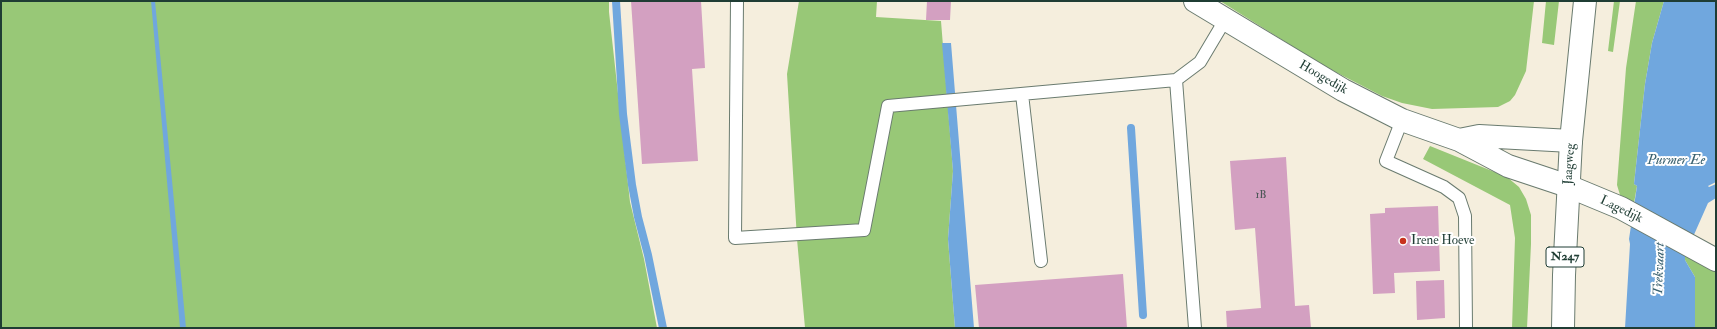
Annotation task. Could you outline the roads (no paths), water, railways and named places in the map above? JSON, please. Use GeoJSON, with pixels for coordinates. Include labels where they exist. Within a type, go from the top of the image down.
{"type":"FeatureCollection","features":[{"type":"Feature","properties":{"kind":"street","name":"Hoogedijk"},"geometry":{"type":"LineString","coordinates":[[1195,1],[1343,90],[1402,120],[1459,140],[1508,166],[1568,186]]}},
{"type":"Feature","properties":{"kind":"street","name":"Jaagweg"},"geometry":{"type":"LineString","coordinates":[[1563,328],[1571,141],[1585,1]]}},
{"type":"Feature","properties":{"kind":"street"},"geometry":{"type":"LineString","coordinates":[[1459,140],[1479,136],[1571,141]]}},
{"type":"Feature","properties":{"kind":"street","name":"Lagedijk"},"geometry":{"type":"LineString","coordinates":[[1568,186],[1621,208],[1714,259]]}},
{"type":"Feature","properties":{"kind":"lane"},"geometry":{"type":"LineString","coordinates":[[737,1],[735,238],[864,230],[888,106],[1176,80],[1200,62],[1225,20]]}},
{"type":"Feature","properties":{"kind":"lane"},"geometry":{"type":"LineString","coordinates":[[1176,80],[1195,328]]}},
{"type":"Feature","properties":{"kind":"lane"},"geometry":{"type":"LineString","coordinates":[[1022,94],[1041,261]]}},
{"type":"Feature","properties":{"kind":"lane"},"geometry":{"type":"LineString","coordinates":[[1402,120],[1386,161],[1444,187],[1459,198],[1466,216],[1466,328]]}},
{"type":"Feature","properties":{"kind":"water"},"geometry":{"type":"Polygon","coordinates":[[[151,1],[155,1],[186,328],[180,328],[151,1]]]}},
{"type":"Feature","properties":{"kind":"water","name":"Purmer Ee"},"geometry":{"type":"Polygon","coordinates":[[[1664,1],[1716,1],[1716,182],[1708,186],[1709,187],[1716,184],[1716,198],[1708,203],[1685,255],[1685,260],[1695,277],[1695,328],[1625,328],[1630,244],[1629,239],[1637,186],[1634,184],[1645,84],[1652,43],[1664,1]]]}},
{"type":"Feature","properties":{"kind":"water"},"geometry":{"type":"Polygon","coordinates":[[[942,43],[951,43],[974,328],[955,328],[948,239],[953,171],[942,43]]]}},
{"type":"Feature","properties":{"kind":"waterway"},"geometry":{"type":"LineString","coordinates":[[616,1],[623,114],[632,185],[663,328]]}},
{"type":"Feature","properties":{"kind":"waterway"},"geometry":{"type":"LineString","coordinates":[[1131,128],[1143,315]]}},
{"type":"Feature","properties":{"kind":"place","name":"Irene Hoeve"},"geometry":{"type":"Point","coordinates":[1403,241]}},
{"type":"Feature","properties":{"kind":"water label","name":"Trekvaart"},"geometry":{"type":"Point","coordinates":[1660,269]}}]}
